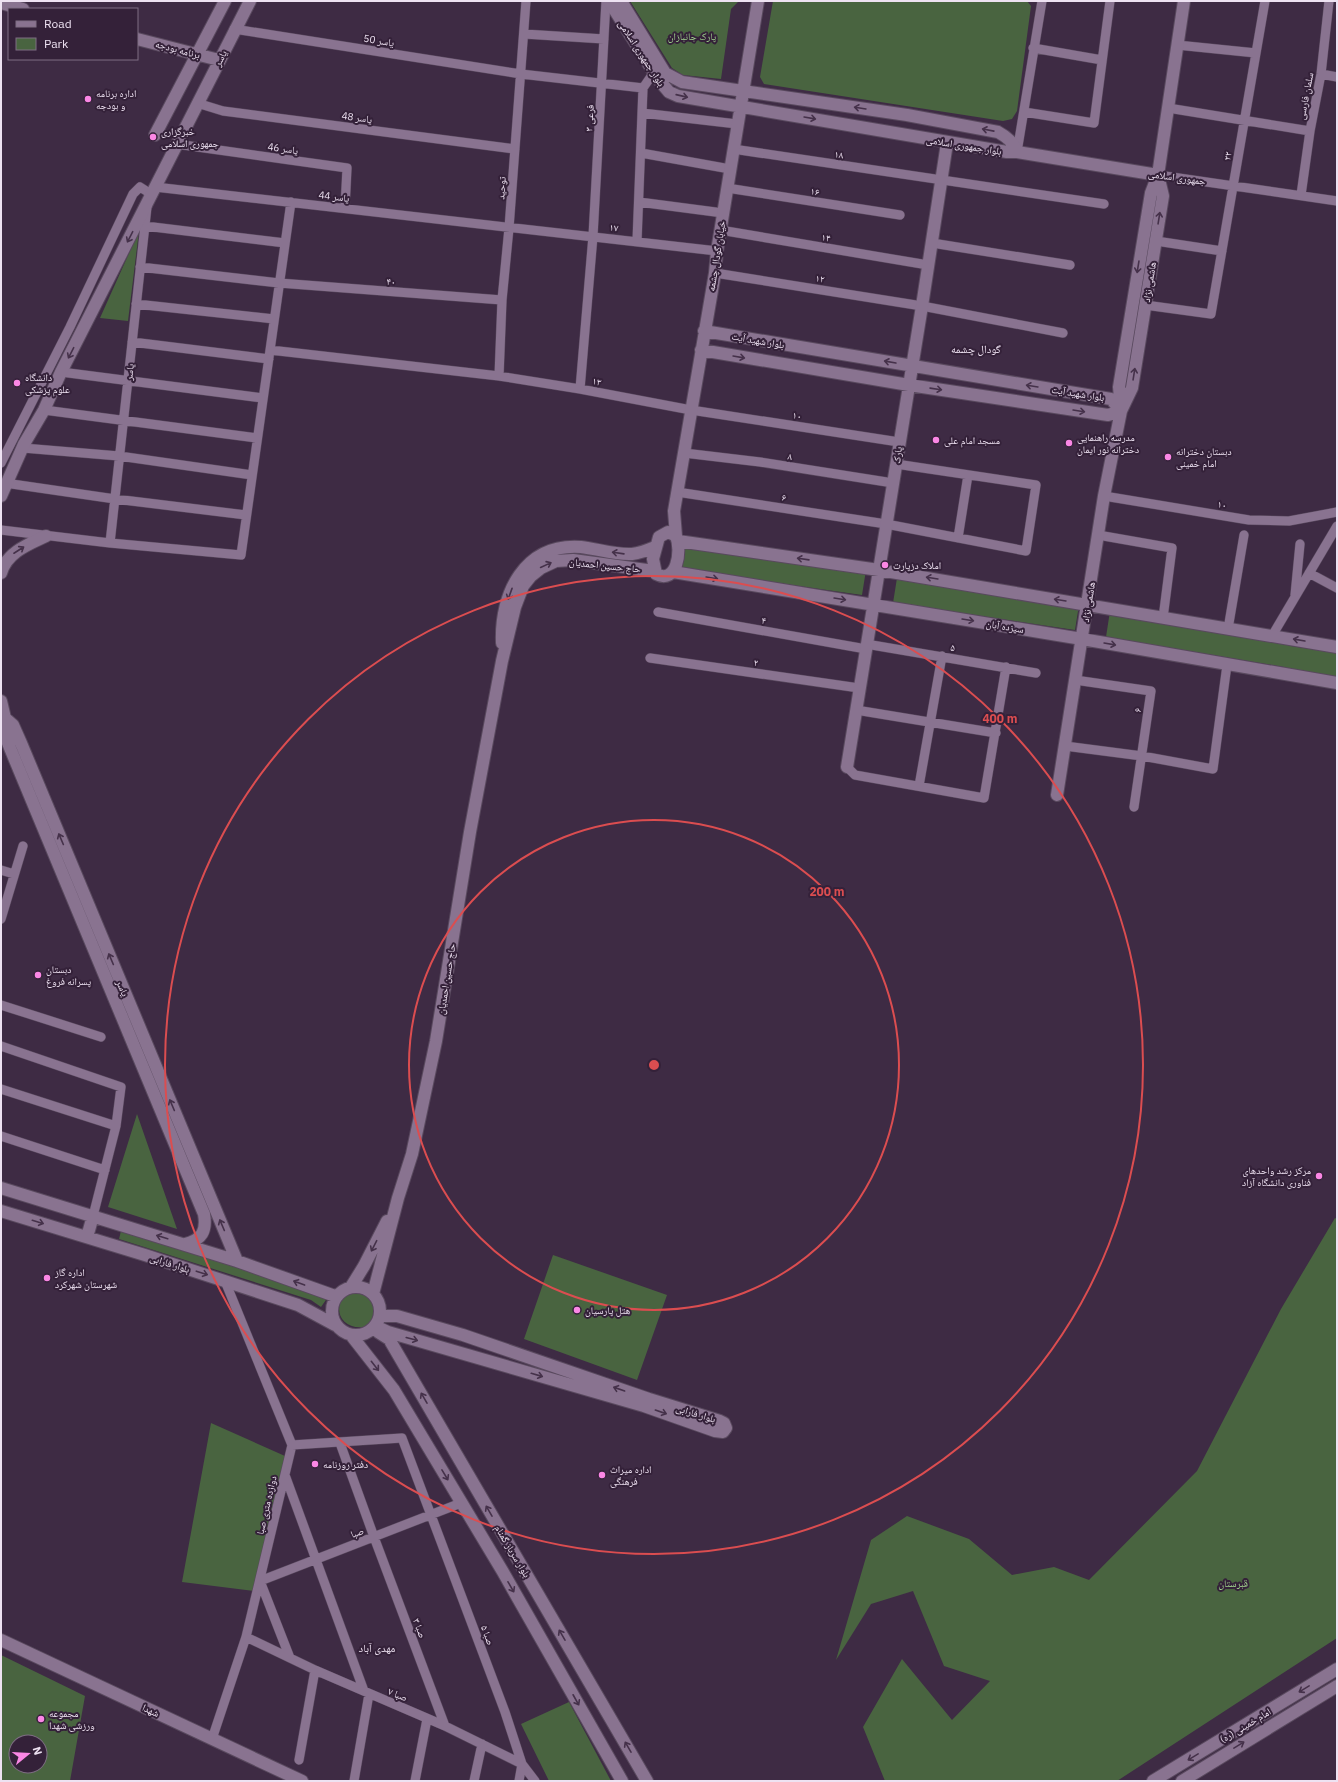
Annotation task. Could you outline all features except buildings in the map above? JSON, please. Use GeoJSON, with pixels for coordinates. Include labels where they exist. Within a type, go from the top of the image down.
{"type":"FeatureCollection","features":[{"type":"Feature","properties":{"kind":"main road"},"geometry":{"type":"LineString","coordinates":[[155,135],[225,1]]}},
{"type":"Feature","properties":{"kind":"main road","name":"یاسر"},"geometry":{"type":"LineString","coordinates":[[1,496],[5,483],[44,410],[61,372],[234,29],[250,1]]}},
{"type":"Feature","properties":{"kind":"main road","name":"بلوار جمهوری اسلامی"},"geometry":{"type":"LineString","coordinates":[[609,1],[663,86],[669,92],[678,96],[947,143],[1017,152],[1014,143],[1006,136],[998,132],[906,115],[682,82],[665,73],[621,1]]}},
{"type":"Feature","properties":{"kind":"main road","name":"خیابان گودال چشمه"},"geometry":{"type":"LineString","coordinates":[[674,511],[715,272],[720,230],[758,1]]}},
{"type":"Feature","properties":{"kind":"main road","name":"هاشمی نژاد"},"geometry":{"type":"LineString","coordinates":[[1121,411],[1119,387],[1151,193],[1158,175],[1184,1]]}},
{"type":"Feature","properties":{"kind":"main road"},"geometry":{"type":"LineString","coordinates":[[1,3],[19,8]]}},
{"type":"Feature","properties":{"kind":"main road","name":"برنامه بودجه"},"geometry":{"type":"LineString","coordinates":[[138,39],[219,60]]}},
{"type":"Feature","properties":{"kind":"main road","name":"پارک"},"geometry":{"type":"LineString","coordinates":[[847,768],[947,143]]}},
{"type":"Feature","properties":{"kind":"main road","name":"جمهوری اسلامی"},"geometry":{"type":"LineString","coordinates":[[1017,152],[1158,175]]}},
{"type":"Feature","properties":{"kind":"main road","name":"هاشمی نژاد"},"geometry":{"type":"LineString","coordinates":[[1057,795],[1104,496],[1121,411],[1132,388],[1156,241],[1163,196],[1158,175]]}},
{"type":"Feature","properties":{"kind":"main road","name":"بلوار شهید آیت"},"geometry":{"type":"LineString","coordinates":[[701,350],[909,386],[1108,415],[1121,411],[1111,399],[704,331]]}},
{"type":"Feature","properties":{"kind":"main road"},"geometry":{"type":"LineString","coordinates":[[654,571],[653,559],[655,547],[674,511]]}},
{"type":"Feature","properties":{"kind":"main road"},"geometry":{"type":"LineString","coordinates":[[673,572],[676,562],[677,539],[674,511]]}},
{"type":"Feature","properties":{"kind":"main road"},"geometry":{"type":"LineString","coordinates":[[663,534],[668,532],[677,539],[1087,604],[1337,647]]}},
{"type":"Feature","properties":{"kind":"main road"},"geometry":{"type":"LineString","coordinates":[[1,573],[2,567],[16,551],[46,536]]}},
{"type":"Feature","properties":{"kind":"main road","name":"حاج حسین احمدیان"},"geometry":{"type":"LineString","coordinates":[[502,661],[501,633],[505,609],[511,591],[518,576],[529,563],[539,555],[551,550],[580,547],[632,554],[655,547]]}},
{"type":"Feature","properties":{"kind":"main road","name":"حاج حسین احمدیان"},"geometry":{"type":"LineString","coordinates":[[373,1294],[398,1198],[412,1154],[436,1041],[470,832],[502,661],[515,607],[523,586],[531,576],[541,568],[556,561],[573,560],[654,571],[656,574],[664,577],[670,576],[673,572]]}},
{"type":"Feature","properties":{"kind":"main road","name":"سیزده آبان"},"geometry":{"type":"LineString","coordinates":[[673,572],[873,604],[1337,683]]}},
{"type":"Feature","properties":{"kind":"main road","name":"یاسر"},"geometry":{"type":"LineString","coordinates":[[1,701],[2,728],[204,1214],[206,1225],[201,1235],[195,1241],[185,1244]]}},
{"type":"Feature","properties":{"kind":"main road","name":"یاسر"},"geometry":{"type":"LineString","coordinates":[[2,718],[13,725],[19,737],[237,1260]]}},
{"type":"Feature","properties":{"kind":"main road"},"geometry":{"type":"LineString","coordinates":[[120,1013],[132,1008]]}},
{"type":"Feature","properties":{"kind":"main road"},"geometry":{"type":"LineString","coordinates":[[1,1188],[237,1260],[336,1296]]}},
{"type":"Feature","properties":{"kind":"main road"},"geometry":{"type":"LineString","coordinates":[[351,1287],[364,1266],[398,1198]]}},
{"type":"Feature","properties":{"kind":"main road","name":"بلوار فارابی"},"geometry":{"type":"LineString","coordinates":[[1,1211],[298,1305],[335,1325]]}},
{"type":"Feature","properties":{"kind":"main road"},"geometry":{"type":"LineString","coordinates":[[87,1237],[93,1216]]}},
{"type":"Feature","properties":{"kind":"main road"},"geometry":{"type":"LineString","coordinates":[[351,1287],[363,1287],[373,1294],[379,1304],[376,1324],[363,1335],[351,1335],[342,1332],[335,1325],[331,1309],[336,1296],[342,1290],[351,1287]]}},
{"type":"Feature","properties":{"kind":"main road","name":"بلوار فارابی"},"geometry":{"type":"LineString","coordinates":[[376,1324],[388,1332],[647,1403],[720,1421],[724,1423],[726,1428],[723,1432],[715,1432],[647,1403],[463,1335],[397,1316],[376,1324]]}},
{"type":"Feature","properties":{"kind":"main road","name":"بلوار سرباز گمنام"},"geometry":{"type":"LineString","coordinates":[[376,1324],[389,1339],[647,1781]]}},
{"type":"Feature","properties":{"kind":"main road","name":"بلوار سرباز گمنام"},"geometry":{"type":"LineString","coordinates":[[351,1335],[394,1390],[511,1586],[622,1781]]}},
{"type":"Feature","properties":{"kind":"main road"},"geometry":{"type":"LineString","coordinates":[[458,1351],[463,1335]]}},
{"type":"Feature","properties":{"kind":"main road","name":"شهدا"},"geometry":{"type":"LineString","coordinates":[[1,1640],[302,1781]]}},
{"type":"Feature","properties":{"kind":"main road","name":"امام خمینی (ره)"},"geometry":{"type":"LineString","coordinates":[[1153,1781],[1337,1669]]}},
{"type":"Feature","properties":{"kind":"main road","name":"امام خمینی (ره)"},"geometry":{"type":"LineString","coordinates":[[1182,1781],[1337,1686]]}},
{"type":"Feature","properties":{"kind":"street","name":"توحید"},"geometry":{"type":"LineString","coordinates":[[498,376],[502,300],[510,228],[526,1]]}},
{"type":"Feature","properties":{"kind":"street","name":"فرعی ۳"},"geometry":{"type":"LineString","coordinates":[[580,389],[593,236],[606,1]]}},
{"type":"Feature","properties":{"kind":"street"},"geometry":{"type":"LineString","coordinates":[[1017,152],[1033,48],[1042,1]]}},
{"type":"Feature","properties":{"kind":"street"},"geometry":{"type":"LineString","coordinates":[[1024,112],[1094,123],[1110,1]]}},
{"type":"Feature","properties":{"kind":"street","name":"۲۲"},"geometry":{"type":"LineString","coordinates":[[1145,305],[1211,314],[1265,1]]}},
{"type":"Feature","properties":{"kind":"street","name":"سلمان فارسی"},"geometry":{"type":"LineString","coordinates":[[1301,195],[1310,131],[1321,74],[1329,1]]}},
{"type":"Feature","properties":{"kind":"street","name":"یاسر 50"},"geometry":{"type":"LineString","coordinates":[[234,29],[521,74],[643,88]]}},
{"type":"Feature","properties":{"kind":"street"},"geometry":{"type":"LineString","coordinates":[[524,34],[604,39]]}},
{"type":"Feature","properties":{"kind":"street"},"geometry":{"type":"LineString","coordinates":[[1177,44],[1256,53]]}},
{"type":"Feature","properties":{"kind":"street"},"geometry":{"type":"LineString","coordinates":[[1033,48],[1102,60]]}},
{"type":"Feature","properties":{"kind":"street"},"geometry":{"type":"LineString","coordinates":[[637,241],[643,88],[654,72]]}},
{"type":"Feature","properties":{"kind":"street"},"geometry":{"type":"LineString","coordinates":[[1321,74],[1337,76]]}},
{"type":"Feature","properties":{"kind":"street","name":"یاسر 48"},"geometry":{"type":"LineString","coordinates":[[197,102],[223,111],[515,149]]}},
{"type":"Feature","properties":{"kind":"street"},"geometry":{"type":"LineString","coordinates":[[1168,108],[1310,131]]}},
{"type":"Feature","properties":{"kind":"street"},"geometry":{"type":"LineString","coordinates":[[642,113],[737,124]]}},
{"type":"Feature","properties":{"kind":"street","name":"یاسر 46"},"geometry":{"type":"LineString","coordinates":[[176,144],[347,168],[345,208]]}},
{"type":"Feature","properties":{"kind":"street","name":"۱۸"},"geometry":{"type":"LineString","coordinates":[[733,149],[1104,204]]}},
{"type":"Feature","properties":{"kind":"street"},"geometry":{"type":"LineString","coordinates":[[641,153],[730,169]]}},
{"type":"Feature","properties":{"kind":"street","name":"جمهوری اسلامی"},"geometry":{"type":"LineString","coordinates":[[1158,175],[1337,201]]}},
{"type":"Feature","properties":{"kind":"street","name":"یاسر 44"},"geometry":{"type":"LineString","coordinates":[[1,463],[70,327],[133,194],[140,187],[151,194],[291,202],[510,228]]}},
{"type":"Feature","properties":{"kind":"street","name":"۱۶"},"geometry":{"type":"LineString","coordinates":[[727,188],[900,215]]}},
{"type":"Feature","properties":{"kind":"street","name":"یاسر"},"geometry":{"type":"LineString","coordinates":[[110,543],[144,226],[151,194]]}},
{"type":"Feature","properties":{"kind":"street"},"geometry":{"type":"LineString","coordinates":[[1,530],[110,543],[241,555],[291,202]]}},
{"type":"Feature","properties":{"kind":"street"},"geometry":{"type":"LineString","coordinates":[[639,202],[723,213]]}},
{"type":"Feature","properties":{"kind":"street"},"geometry":{"type":"LineString","coordinates":[[144,226],[285,243]]}},
{"type":"Feature","properties":{"kind":"street","name":"۱۷"},"geometry":{"type":"LineString","coordinates":[[510,228],[593,236],[717,251]]}},
{"type":"Feature","properties":{"kind":"street","name":"۱۴"},"geometry":{"type":"LineString","coordinates":[[720,230],[928,265]]}},
{"type":"Feature","properties":{"kind":"street"},"geometry":{"type":"LineString","coordinates":[[1156,241],[1222,251]]}},
{"type":"Feature","properties":{"kind":"street"},"geometry":{"type":"LineString","coordinates":[[932,243],[1070,265]]}},
{"type":"Feature","properties":{"kind":"street","name":"۴۰"},"geometry":{"type":"LineString","coordinates":[[140,267],[279,284],[502,300]]}},
{"type":"Feature","properties":{"kind":"street","name":"۱۲"},"geometry":{"type":"LineString","coordinates":[[715,272],[922,306],[1063,333]]}},
{"type":"Feature","properties":{"kind":"street"},"geometry":{"type":"LineString","coordinates":[[136,304],[274,319]]}},
{"type":"Feature","properties":{"kind":"street","name":"۱۳"},"geometry":{"type":"LineString","coordinates":[[132,342],[498,376],[580,389],[691,410]]}},
{"type":"Feature","properties":{"kind":"street"},"geometry":{"type":"LineString","coordinates":[[61,372],[263,398]]}},
{"type":"Feature","properties":{"kind":"street"},"geometry":{"type":"LineString","coordinates":[[44,410],[257,438]]}},
{"type":"Feature","properties":{"kind":"street","name":"۱۰"},"geometry":{"type":"LineString","coordinates":[[691,410],[899,442]]}},
{"type":"Feature","properties":{"kind":"street"},"geometry":{"type":"LineString","coordinates":[[23,448],[119,456],[252,475]]}},
{"type":"Feature","properties":{"kind":"street","name":"۸"},"geometry":{"type":"LineString","coordinates":[[684,453],[760,462],[893,483]]}},
{"type":"Feature","properties":{"kind":"street"},"geometry":{"type":"LineString","coordinates":[[896,464],[968,474],[958,538]]}},
{"type":"Feature","properties":{"kind":"street","name":"۶"},"geometry":{"type":"LineString","coordinates":[[677,492],[886,524],[1026,551],[1036,485],[968,474]]}},
{"type":"Feature","properties":{"kind":"street"},"geometry":{"type":"LineString","coordinates":[[5,483],[246,516]]}},
{"type":"Feature","properties":{"kind":"street","name":"۱۰"},"geometry":{"type":"LineString","coordinates":[[1104,496],[1248,520],[1289,521],[1337,512]]}},
{"type":"Feature","properties":{"kind":"street"},"geometry":{"type":"LineString","coordinates":[[1272,636],[1337,526]]}},
{"type":"Feature","properties":{"kind":"street"},"geometry":{"type":"LineString","coordinates":[[1228,628],[1244,535]]}},
{"type":"Feature","properties":{"kind":"street"},"geometry":{"type":"LineString","coordinates":[[1098,536],[1172,548],[1164,618]]}},
{"type":"Feature","properties":{"kind":"street"},"geometry":{"type":"LineString","coordinates":[[1294,599],[1300,544]]}},
{"type":"Feature","properties":{"kind":"street"},"geometry":{"type":"LineString","coordinates":[[1309,573],[1337,588]]}},
{"type":"Feature","properties":{"kind":"street","name":"۴"},"geometry":{"type":"LineString","coordinates":[[658,612],[866,646]]}},
{"type":"Feature","properties":{"kind":"street","name":"۵"},"geometry":{"type":"LineString","coordinates":[[866,646],[942,656],[1036,673]]}},
{"type":"Feature","properties":{"kind":"street"},"geometry":{"type":"LineString","coordinates":[[919,786],[942,656]]}},
{"type":"Feature","properties":{"kind":"street","name":"۲"},"geometry":{"type":"LineString","coordinates":[[650,658],[859,688]]}},
{"type":"Feature","properties":{"kind":"street"},"geometry":{"type":"LineString","coordinates":[[1065,746],[1142,756],[1213,769],[1228,664]]}},
{"type":"Feature","properties":{"kind":"street"},"geometry":{"type":"LineString","coordinates":[[847,768],[855,775],[984,798],[1006,667]]}},
{"type":"Feature","properties":{"kind":"street","name":"۶"},"geometry":{"type":"LineString","coordinates":[[1075,680],[1151,692],[1134,807]]}},
{"type":"Feature","properties":{"kind":"street"},"geometry":{"type":"LineString","coordinates":[[856,710],[930,724],[996,733]]}},
{"type":"Feature","properties":{"kind":"street"},"geometry":{"type":"LineString","coordinates":[[1,918],[23,846]]}},
{"type":"Feature","properties":{"kind":"street"},"geometry":{"type":"LineString","coordinates":[[1,870],[14,874]]}},
{"type":"Feature","properties":{"kind":"street"},"geometry":{"type":"LineString","coordinates":[[1,1005],[101,1037]]}},
{"type":"Feature","properties":{"kind":"street"},"geometry":{"type":"LineString","coordinates":[[1,1046],[121,1087],[116,1126],[93,1216]]}},
{"type":"Feature","properties":{"kind":"street"},"geometry":{"type":"LineString","coordinates":[[1,1089],[116,1126]]}},
{"type":"Feature","properties":{"kind":"street"},"geometry":{"type":"LineString","coordinates":[[1,1136],[105,1170]]}},
{"type":"Feature","properties":{"kind":"street"},"geometry":{"type":"LineString","coordinates":[[225,1281],[292,1445],[340,1443]]}},
{"type":"Feature","properties":{"kind":"street","name":"صبا ۵"},"geometry":{"type":"LineString","coordinates":[[340,1443],[402,1438],[505,1712],[522,1764]]}},
{"type":"Feature","properties":{"kind":"street","name":"صبا ۳"},"geometry":{"type":"LineString","coordinates":[[340,1443],[445,1726]]}},
{"type":"Feature","properties":{"kind":"street","name":"دوازده متری صبا"},"geometry":{"type":"LineString","coordinates":[[212,1739],[246,1637],[292,1445]]}},
{"type":"Feature","properties":{"kind":"street"},"geometry":{"type":"LineString","coordinates":[[285,1475],[367,1693],[354,1781]]}},
{"type":"Feature","properties":{"kind":"street","name":"صبا"},"geometry":{"type":"LineString","coordinates":[[260,1581],[461,1503]]}},
{"type":"Feature","properties":{"kind":"street"},"geometry":{"type":"LineString","coordinates":[[260,1581],[290,1658]]}},
{"type":"Feature","properties":{"kind":"street","name":"صبا ۷"},"geometry":{"type":"LineString","coordinates":[[246,1637],[315,1670],[445,1726],[482,1744],[522,1764],[535,1781]]}},
{"type":"Feature","properties":{"kind":"street"},"geometry":{"type":"LineString","coordinates":[[299,1760],[315,1670]]}},
{"type":"Feature","properties":{"kind":"street"},"geometry":{"type":"LineString","coordinates":[[415,1781],[427,1719]]}},
{"type":"Feature","properties":{"kind":"street"},"geometry":{"type":"LineString","coordinates":[[474,1781],[482,1744]]}},
{"type":"Feature","properties":{"kind":"street"},"geometry":{"type":"LineString","coordinates":[[519,1781],[522,1764]]}},
{"type":"Feature","properties":{"kind":"green space","name":"پارک جانبازان"},"geometry":{"type":"Polygon","coordinates":[[[630,1],[739,1],[731,9],[721,79],[683,75],[672,68],[630,1]]]}},
{"type":"Feature","properties":{"kind":"green space"},"geometry":{"type":"Polygon","coordinates":[[[773,1],[1027,1],[1031,6],[1017,111],[1012,119],[1003,121],[764,84],[760,77],[773,1]]]}},
{"type":"Feature","properties":{"kind":"green space"},"geometry":{"type":"Polygon","coordinates":[[[139,231],[128,321],[100,318],[139,231]]]}},
{"type":"Feature","properties":{"kind":"green space"},"geometry":{"type":"Polygon","coordinates":[[[684,543],[866,570],[862,595],[680,569],[684,543]]]}},
{"type":"Feature","properties":{"kind":"green space"},"geometry":{"type":"Polygon","coordinates":[[[897,578],[1079,605],[1075,630],[893,603],[897,578]]]}},
{"type":"Feature","properties":{"kind":"green space"},"geometry":{"type":"Polygon","coordinates":[[[1110,611],[1291,643],[1291,646],[1337,653],[1337,679],[1283,671],[1284,667],[1106,637],[1110,611]]]}},
{"type":"Feature","properties":{"kind":"green space"},"geometry":{"type":"Polygon","coordinates":[[[137,1114],[177,1229],[108,1207],[137,1114]]]}},
{"type":"Feature","properties":{"kind":"green space","name":"قبرستان"},"geometry":{"type":"Polygon","coordinates":[[[1335,1218],[1337,1219],[1337,1638],[1117,1781],[885,1781],[863,1727],[902,1659],[952,1720],[990,1681],[944,1666],[913,1591],[871,1604],[836,1660],[871,1540],[907,1516],[969,1539],[1012,1575],[1054,1567],[1089,1580],[1197,1471],[1281,1309],[1335,1218]]]}},
{"type":"Feature","properties":{"kind":"green space"},"geometry":{"type":"Polygon","coordinates":[[[122,1227],[328,1297],[321,1307],[311,1300],[119,1239],[122,1227]]]}},
{"type":"Feature","properties":{"kind":"green space"},"geometry":{"type":"Polygon","coordinates":[[[553,1255],[667,1295],[637,1380],[524,1339],[553,1255]]]}},
{"type":"Feature","properties":{"kind":"green space"},"geometry":{"type":"Polygon","coordinates":[[[356,1290],[369,1293],[376,1302],[378,1313],[373,1325],[361,1327],[351,1326],[344,1321],[340,1315],[339,1308],[341,1301],[347,1294],[356,1290]]]}},
{"type":"Feature","properties":{"kind":"green space"},"geometry":{"type":"Polygon","coordinates":[[[211,1423],[285,1456],[254,1591],[182,1582],[211,1423]]]}},
{"type":"Feature","properties":{"kind":"green space","name":"مجموعه ورزشی شهدا"},"geometry":{"type":"Polygon","coordinates":[[[1,1655],[85,1696],[70,1781],[1,1781],[1,1655]]]}},
{"type":"Feature","properties":{"kind":"green space"},"geometry":{"type":"Polygon","coordinates":[[[569,1702],[611,1781],[549,1781],[521,1724],[569,1702]]]}},
{"type":"Feature","properties":{"kind":"place","name":"اداره برنامه و بودجه"},"geometry":{"type":"Point","coordinates":[88,99]}},
{"type":"Feature","properties":{"kind":"place","name":"خبرگزاری جمهوری اسلامی"},"geometry":{"type":"Point","coordinates":[153,137]}},
{"type":"Feature","properties":{"kind":"place","name":"دانشگاه علوم پزشکی"},"geometry":{"type":"Point","coordinates":[17,383]}},
{"type":"Feature","properties":{"kind":"place","name":"مسجد امام علی"},"geometry":{"type":"Point","coordinates":[936,440]}},
{"type":"Feature","properties":{"kind":"place","name":"مدرسه راهنمایی دخترانه نور ایمان"},"geometry":{"type":"Point","coordinates":[1069,443]}},
{"type":"Feature","properties":{"kind":"place","name":"دبستان دخترانه امام خمینی"},"geometry":{"type":"Point","coordinates":[1168,457]}},
{"type":"Feature","properties":{"kind":"place","name":"املاک دزپارت"},"geometry":{"type":"Point","coordinates":[885,565]}},
{"type":"Feature","properties":{"kind":"place","name":"دبستان پسرانه فروغ"},"geometry":{"type":"Point","coordinates":[38,975]}},
{"type":"Feature","properties":{"kind":"place","name":"مرکز رشد واحدهای فناوری دانشگاه آزاد"},"geometry":{"type":"Point","coordinates":[1319,1176]}},
{"type":"Feature","properties":{"kind":"place","name":"اداره گاز شهرستان شهرکرد"},"geometry":{"type":"Point","coordinates":[47,1278]}},
{"type":"Feature","properties":{"kind":"place","name":"هتل پارسیان"},"geometry":{"type":"Point","coordinates":[577,1310]}},
{"type":"Feature","properties":{"kind":"place","name":"دفتر روزنامه"},"geometry":{"type":"Point","coordinates":[315,1464]}},
{"type":"Feature","properties":{"kind":"place","name":"اداره میراث فرهنگی"},"geometry":{"type":"Point","coordinates":[602,1475]}},
{"type":"Feature","properties":{"kind":"place","name":"مجموعه ورزشی شهدا"},"geometry":{"type":"Point","coordinates":[41,1719]}},
{"type":"Feature","properties":{"kind":"district","name":"گودال چشمه"},"geometry":{"type":"Point","coordinates":[976,349]}},
{"type":"Feature","properties":{"kind":"district","name":"مهدی آباد"},"geometry":{"type":"Point","coordinates":[377,1648]}}]}
